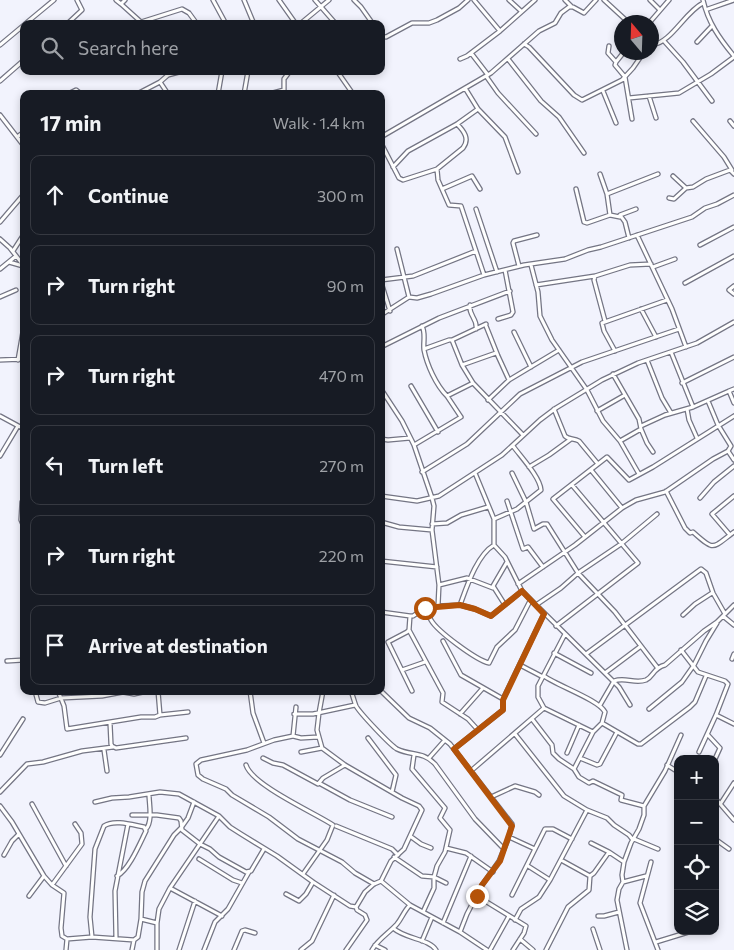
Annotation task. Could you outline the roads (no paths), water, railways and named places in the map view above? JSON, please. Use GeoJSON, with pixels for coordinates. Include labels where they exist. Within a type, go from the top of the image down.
{"type":"FeatureCollection","features":[{"type":"Feature","properties":{"kind":"street"},"geometry":{"type":"LineString","coordinates":[[29,20],[54,0]]}},
{"type":"Feature","properties":{"kind":"street"},"geometry":{"type":"LineString","coordinates":[[71,20],[82,10],[77,0]]}},
{"type":"Feature","properties":{"kind":"street"},"geometry":{"type":"LineString","coordinates":[[116,0],[139,20]]}},
{"type":"Feature","properties":{"kind":"street"},"geometry":{"type":"LineString","coordinates":[[120,4],[125,0]]}},
{"type":"Feature","properties":{"kind":"street"},"geometry":{"type":"LineString","coordinates":[[214,0],[224,20]]}},
{"type":"Feature","properties":{"kind":"street"},"geometry":{"type":"LineString","coordinates":[[244,0],[252,20]]}},
{"type":"Feature","properties":{"kind":"street"},"geometry":{"type":"LineString","coordinates":[[279,0],[295,20]]}},
{"type":"Feature","properties":{"kind":"street"},"geometry":{"type":"LineString","coordinates":[[315,0],[333,20]]}},
{"type":"Feature","properties":{"kind":"street"},"geometry":{"type":"LineString","coordinates":[[304,20],[329,0]]}},
{"type":"Feature","properties":{"kind":"street"},"geometry":{"type":"LineString","coordinates":[[354,0],[370,20]]}},
{"type":"Feature","properties":{"kind":"street"},"geometry":{"type":"LineString","coordinates":[[385,37],[415,22],[429,23],[459,8],[468,0]]}},
{"type":"Feature","properties":{"kind":"street"},"geometry":{"type":"LineString","coordinates":[[474,0],[500,31]]}},
{"type":"Feature","properties":{"kind":"street"},"geometry":{"type":"LineString","coordinates":[[508,0],[521,11]]}},
{"type":"Feature","properties":{"kind":"street"},"geometry":{"type":"LineString","coordinates":[[460,59],[500,31],[535,0]]}},
{"type":"Feature","properties":{"kind":"street"},"geometry":{"type":"LineString","coordinates":[[565,0],[571,6],[584,13],[596,0]]}},
{"type":"Feature","properties":{"kind":"street"},"geometry":{"type":"LineString","coordinates":[[604,0],[620,15]]}},
{"type":"Feature","properties":{"kind":"street"},"geometry":{"type":"LineString","coordinates":[[650,0],[660,9]]}},
{"type":"Feature","properties":{"kind":"street"},"geometry":{"type":"LineString","coordinates":[[655,15],[669,0]]}},
{"type":"Feature","properties":{"kind":"street"},"geometry":{"type":"LineString","coordinates":[[708,9],[734,0]]}},
{"type":"Feature","properties":{"kind":"street"},"geometry":{"type":"LineString","coordinates":[[629,98],[679,93],[711,74],[734,57],[709,22],[708,9],[703,1],[664,41],[659,43]]}},
{"type":"Feature","properties":{"kind":"street"},"geometry":{"type":"LineString","coordinates":[[385,136],[412,118],[487,76],[539,31],[555,23],[561,13],[571,6]]}},
{"type":"Feature","properties":{"kind":"street"},"geometry":{"type":"LineString","coordinates":[[147,20],[182,9],[189,13],[193,20]]}},
{"type":"Feature","properties":{"kind":"street"},"geometry":{"type":"LineString","coordinates":[[697,42],[712,26]]}},
{"type":"Feature","properties":{"kind":"street"},"geometry":{"type":"LineString","coordinates":[[0,45],[20,28]]}},
{"type":"Feature","properties":{"kind":"street"},"geometry":{"type":"LineString","coordinates":[[664,41],[683,62],[712,101]]}},
{"type":"Feature","properties":{"kind":"street"},"geometry":{"type":"LineString","coordinates":[[524,44],[582,100],[603,91],[625,77],[638,60]]}},
{"type":"Feature","properties":{"kind":"street"},"geometry":{"type":"LineString","coordinates":[[609,46],[608,53],[616,62],[616,67],[625,77],[632,119]]}},
{"type":"Feature","properties":{"kind":"street"},"geometry":{"type":"LineString","coordinates":[[471,52],[498,93],[536,134]]}},
{"type":"Feature","properties":{"kind":"street"},"geometry":{"type":"LineString","coordinates":[[508,59],[541,101],[558,117],[584,153]]}},
{"type":"Feature","properties":{"kind":"street"},"geometry":{"type":"LineString","coordinates":[[0,81],[20,64]]}},
{"type":"Feature","properties":{"kind":"street"},"geometry":{"type":"LineString","coordinates":[[145,90],[160,82],[168,75]]}},
{"type":"Feature","properties":{"kind":"street"},"geometry":{"type":"LineString","coordinates":[[219,90],[221,75]]}},
{"type":"Feature","properties":{"kind":"street"},"geometry":{"type":"LineString","coordinates":[[245,90],[247,75]]}},
{"type":"Feature","properties":{"kind":"street"},"geometry":{"type":"LineString","coordinates":[[284,90],[284,79],[287,75]]}},
{"type":"Feature","properties":{"kind":"street"},"geometry":{"type":"LineString","coordinates":[[340,75],[350,90]]}},
{"type":"Feature","properties":{"kind":"street"},"geometry":{"type":"LineString","coordinates":[[160,82],[165,90]]}},
{"type":"Feature","properties":{"kind":"street"},"geometry":{"type":"LineString","coordinates":[[465,88],[478,109],[505,137],[518,172]]}},
{"type":"Feature","properties":{"kind":"street"},"geometry":{"type":"LineString","coordinates":[[603,91],[616,123]]}},
{"type":"Feature","properties":{"kind":"street"},"geometry":{"type":"LineString","coordinates":[[649,96],[656,118]]}},
{"type":"Feature","properties":{"kind":"street"},"geometry":{"type":"LineString","coordinates":[[393,167],[408,151],[457,124],[478,109]]}},
{"type":"Feature","properties":{"kind":"street"},"geometry":{"type":"LineString","coordinates":[[0,115],[20,141]]}},
{"type":"Feature","properties":{"kind":"street"},"geometry":{"type":"LineString","coordinates":[[669,198],[674,199],[686,188],[693,187],[718,173],[733,172],[724,157],[693,121]]}},
{"type":"Feature","properties":{"kind":"street"},"geometry":{"type":"LineString","coordinates":[[730,121],[734,126]]}},
{"type":"Feature","properties":{"kind":"street"},"geometry":{"type":"LineString","coordinates":[[385,151],[399,178],[403,180],[437,169],[466,144],[466,137],[457,124]]}},
{"type":"Feature","properties":{"kind":"street"},"geometry":{"type":"LineString","coordinates":[[437,169],[438,180],[450,206],[461,206],[484,275]]}},
{"type":"Feature","properties":{"kind":"street"},"geometry":{"type":"LineString","coordinates":[[600,174],[607,194],[610,215]]}},
{"type":"Feature","properties":{"kind":"street"},"geometry":{"type":"LineString","coordinates":[[607,194],[658,174]]}},
{"type":"Feature","properties":{"kind":"street"},"geometry":{"type":"LineString","coordinates":[[442,189],[472,176],[480,189]]}},
{"type":"Feature","properties":{"kind":"street"},"geometry":{"type":"LineString","coordinates":[[673,176],[686,188]]}},
{"type":"Feature","properties":{"kind":"street"},"geometry":{"type":"LineString","coordinates":[[576,189],[584,222],[587,223],[610,215],[620,217],[624,222],[629,238]]}},
{"type":"Feature","properties":{"kind":"street"},"geometry":{"type":"LineString","coordinates":[[385,313],[409,297],[416,298],[431,294],[484,275],[519,266],[565,259],[692,217],[705,208],[734,195]]}},
{"type":"Feature","properties":{"kind":"street"},"geometry":{"type":"LineString","coordinates":[[0,222],[20,199]]}},
{"type":"Feature","properties":{"kind":"street"},"geometry":{"type":"LineString","coordinates":[[620,217],[620,215],[636,209]]}},
{"type":"Feature","properties":{"kind":"street"},"geometry":{"type":"LineString","coordinates":[[476,210],[497,272]]}},
{"type":"Feature","properties":{"kind":"street"},"geometry":{"type":"LineString","coordinates":[[700,245],[733,228],[734,232]]}},
{"type":"Feature","properties":{"kind":"street"},"geometry":{"type":"LineString","coordinates":[[519,266],[513,243],[537,235]]}},
{"type":"Feature","properties":{"kind":"street"},"geometry":{"type":"LineString","coordinates":[[637,235],[668,300],[686,347]]}},
{"type":"Feature","properties":{"kind":"street"},"geometry":{"type":"LineString","coordinates":[[0,239],[13,251],[20,262]]}},
{"type":"Feature","properties":{"kind":"street"},"geometry":{"type":"LineString","coordinates":[[13,251],[20,240]]}},
{"type":"Feature","properties":{"kind":"street"},"geometry":{"type":"LineString","coordinates":[[397,249],[409,297]]}},
{"type":"Feature","properties":{"kind":"street"},"geometry":{"type":"LineString","coordinates":[[385,280],[413,276],[476,251]]}},
{"type":"Feature","properties":{"kind":"street"},"geometry":{"type":"LineString","coordinates":[[0,268],[16,256]]}},
{"type":"Feature","properties":{"kind":"street"},"geometry":{"type":"LineString","coordinates":[[685,283],[734,256]]}},
{"type":"Feature","properties":{"kind":"street"},"geometry":{"type":"LineString","coordinates":[[536,285],[595,276],[630,265],[652,266],[675,259]]}},
{"type":"Feature","properties":{"kind":"street"},"geometry":{"type":"LineString","coordinates":[[9,262],[20,265]]}},
{"type":"Feature","properties":{"kind":"street"},"geometry":{"type":"LineString","coordinates":[[531,265],[538,292],[540,316],[552,340],[640,474]]}},
{"type":"Feature","properties":{"kind":"street"},"geometry":{"type":"LineString","coordinates":[[498,319],[511,315],[513,312],[505,270]]}},
{"type":"Feature","properties":{"kind":"street"},"geometry":{"type":"LineString","coordinates":[[595,276],[594,280],[605,321]]}},
{"type":"Feature","properties":{"kind":"street"},"geometry":{"type":"LineString","coordinates":[[734,286],[729,290],[734,294]]}},
{"type":"Feature","properties":{"kind":"street"},"geometry":{"type":"LineString","coordinates":[[0,298],[16,290]]}},
{"type":"Feature","properties":{"kind":"street"},"geometry":{"type":"LineString","coordinates":[[385,345],[470,305],[510,292]]}},
{"type":"Feature","properties":{"kind":"street"},"geometry":{"type":"LineString","coordinates":[[385,296],[390,310]]}},
{"type":"Feature","properties":{"kind":"street"},"geometry":{"type":"LineString","coordinates":[[615,351],[602,327],[602,323],[668,300]]}},
{"type":"Feature","properties":{"kind":"street"},"geometry":{"type":"LineString","coordinates":[[470,305],[470,313],[476,322],[476,329]]}},
{"type":"Feature","properties":{"kind":"street"},"geometry":{"type":"LineString","coordinates":[[641,309],[656,337]]}},
{"type":"Feature","properties":{"kind":"street"},"geometry":{"type":"LineString","coordinates":[[385,497],[408,501],[425,500],[450,490],[512,446],[554,410],[613,374],[686,347],[733,322],[734,327]]}},
{"type":"Feature","properties":{"kind":"street"},"geometry":{"type":"LineString","coordinates":[[424,349],[452,340],[486,325],[496,353],[510,380]]}},
{"type":"Feature","properties":{"kind":"street"},"geometry":{"type":"LineString","coordinates":[[414,445],[461,417],[437,383],[430,369],[424,349],[424,330],[422,326]]}},
{"type":"Feature","properties":{"kind":"street"},"geometry":{"type":"LineString","coordinates":[[422,472],[467,444],[520,394],[571,367],[679,329]]}},
{"type":"Feature","properties":{"kind":"street"},"geometry":{"type":"LineString","coordinates":[[514,332],[531,367]]}},
{"type":"Feature","properties":{"kind":"street"},"geometry":{"type":"LineString","coordinates":[[452,340],[462,365],[473,383],[523,436]]}},
{"type":"Feature","properties":{"kind":"street"},"geometry":{"type":"LineString","coordinates":[[0,360],[18,360],[20,349]]}},
{"type":"Feature","properties":{"kind":"street"},"geometry":{"type":"LineString","coordinates":[[488,400],[510,380],[559,350]]}},
{"type":"Feature","properties":{"kind":"street"},"geometry":{"type":"LineString","coordinates":[[671,352],[693,407]]}},
{"type":"Feature","properties":{"kind":"street"},"geometry":{"type":"LineString","coordinates":[[462,365],[496,353]]}},
{"type":"Feature","properties":{"kind":"street"},"geometry":{"type":"LineString","coordinates":[[682,383],[734,357]]}},
{"type":"Feature","properties":{"kind":"street"},"geometry":{"type":"LineString","coordinates":[[647,360],[662,398],[671,413]]}},
{"type":"Feature","properties":{"kind":"street"},"geometry":{"type":"LineString","coordinates":[[613,374],[639,419],[647,443],[653,452]]}},
{"type":"Feature","properties":{"kind":"street"},"geometry":{"type":"LineString","coordinates":[[447,396],[473,383]]}},
{"type":"Feature","properties":{"kind":"street"},"geometry":{"type":"LineString","coordinates":[[411,386],[438,432]]}},
{"type":"Feature","properties":{"kind":"street"},"geometry":{"type":"LineString","coordinates":[[620,441],[641,427],[671,413],[693,407],[734,388]]}},
{"type":"Feature","properties":{"kind":"street"},"geometry":{"type":"LineString","coordinates":[[730,391],[734,403]]}},
{"type":"Feature","properties":{"kind":"street"},"geometry":{"type":"LineString","coordinates":[[597,411],[625,395]]}},
{"type":"Feature","properties":{"kind":"street"},"geometry":{"type":"LineString","coordinates":[[385,396],[397,412],[414,445],[432,498],[434,506],[432,530],[439,585],[438,606]]}},
{"type":"Feature","properties":{"kind":"street"},"geometry":{"type":"LineString","coordinates":[[518,584],[585,537],[622,508],[636,500],[648,498],[666,491],[728,451],[731,446],[718,425],[708,401]]}},
{"type":"Feature","properties":{"kind":"street"},"geometry":{"type":"LineString","coordinates":[[687,409],[689,420],[697,438]]}},
{"type":"Feature","properties":{"kind":"street"},"geometry":{"type":"LineString","coordinates":[[554,410],[564,436],[571,439],[575,438],[579,441],[598,464]]}},
{"type":"Feature","properties":{"kind":"street"},"geometry":{"type":"LineString","coordinates":[[0,416],[18,426],[0,456]]}},
{"type":"Feature","properties":{"kind":"street"},"geometry":{"type":"LineString","coordinates":[[585,537],[553,499],[608,457],[627,480],[632,479],[734,416]]}},
{"type":"Feature","properties":{"kind":"street"},"geometry":{"type":"LineString","coordinates":[[385,440],[410,438]]}},
{"type":"Feature","properties":{"kind":"street"},"geometry":{"type":"LineString","coordinates":[[529,467],[550,455],[571,439]]}},
{"type":"Feature","properties":{"kind":"street"},"geometry":{"type":"LineString","coordinates":[[494,519],[511,512],[541,489],[529,467],[512,446]]}},
{"type":"Feature","properties":{"kind":"street"},"geometry":{"type":"LineString","coordinates":[[728,451],[734,460]]}},
{"type":"Feature","properties":{"kind":"street"},"geometry":{"type":"LineString","coordinates":[[700,498],[714,482],[734,466]]}},
{"type":"Feature","properties":{"kind":"street"},"geometry":{"type":"LineString","coordinates":[[591,470],[622,508]]}},
{"type":"Feature","properties":{"kind":"street"},"geometry":{"type":"LineString","coordinates":[[475,473],[494,519],[494,545],[507,562],[522,591],[624,692],[630,705]]}},
{"type":"Feature","properties":{"kind":"street"},"geometry":{"type":"LineString","coordinates":[[512,473],[526,502],[534,529],[547,524],[578,572],[625,625],[657,667]]}},
{"type":"Feature","properties":{"kind":"street"},"geometry":{"type":"LineString","coordinates":[[556,626],[638,563],[572,485]]}},
{"type":"Feature","properties":{"kind":"street"},"geometry":{"type":"LineString","coordinates":[[666,491],[685,528],[690,533],[693,532],[709,546],[720,544],[734,532]]}},
{"type":"Feature","properties":{"kind":"street"},"geometry":{"type":"LineString","coordinates":[[730,535],[712,514],[734,496]]}},
{"type":"Feature","properties":{"kind":"street"},"geometry":{"type":"LineString","coordinates":[[507,501],[523,549],[528,548],[543,566]]}},
{"type":"Feature","properties":{"kind":"street"},"geometry":{"type":"LineString","coordinates":[[432,524],[447,523],[460,515],[488,507]]}},
{"type":"Feature","properties":{"kind":"street"},"geometry":{"type":"LineString","coordinates":[[536,605],[561,588],[578,572],[621,544],[657,514]]}},
{"type":"Feature","properties":{"kind":"street"},"geometry":{"type":"LineString","coordinates":[[385,523],[400,527],[432,530]]}},
{"type":"Feature","properties":{"kind":"street"},"geometry":{"type":"LineString","coordinates":[[460,605],[470,579],[485,552],[494,545]]}},
{"type":"Feature","properties":{"kind":"street"},"geometry":{"type":"LineString","coordinates":[[385,561],[437,567]]}},
{"type":"Feature","properties":{"kind":"street"},"geometry":{"type":"LineString","coordinates":[[493,588],[493,584],[507,562]]}},
{"type":"Feature","properties":{"kind":"street"},"geometry":{"type":"LineString","coordinates":[[586,654],[701,569],[706,573],[724,615],[734,625]]}},
{"type":"Feature","properties":{"kind":"street"},"geometry":{"type":"LineString","coordinates":[[439,585],[467,578],[493,588],[505,605]]}},
{"type":"Feature","properties":{"kind":"street"},"geometry":{"type":"LineString","coordinates":[[385,613],[413,616],[427,608],[460,605],[475,609],[489,616],[522,591]]}},
{"type":"Feature","properties":{"kind":"street"},"geometry":{"type":"LineString","coordinates":[[683,615],[695,604],[713,593]]}},
{"type":"Feature","properties":{"kind":"street"},"geometry":{"type":"LineString","coordinates":[[427,608],[431,620],[445,634],[474,656],[489,663],[497,647],[515,630],[530,601]]}},
{"type":"Feature","properties":{"kind":"street"},"geometry":{"type":"LineString","coordinates":[[649,709],[682,682],[694,666],[718,622],[734,605]]}},
{"type":"Feature","properties":{"kind":"street"},"geometry":{"type":"LineString","coordinates":[[454,749],[503,710],[503,700],[544,614]]}},
{"type":"Feature","properties":{"kind":"street"},"geometry":{"type":"LineString","coordinates":[[410,616],[409,630],[443,693],[442,702],[468,719],[478,730]]}},
{"type":"Feature","properties":{"kind":"street"},"geometry":{"type":"LineString","coordinates":[[614,682],[628,680],[636,683],[647,680],[657,667],[665,665],[704,630],[718,622]]}},
{"type":"Feature","properties":{"kind":"street"},"geometry":{"type":"LineString","coordinates":[[409,630],[406,634],[388,642],[412,691]]}},
{"type":"Feature","properties":{"kind":"street"},"geometry":{"type":"LineString","coordinates":[[565,634],[538,686],[540,704],[544,708],[593,732]]}},
{"type":"Feature","properties":{"kind":"street"},"geometry":{"type":"LineString","coordinates":[[443,641],[461,675],[503,700]]}},
{"type":"Feature","properties":{"kind":"street"},"geometry":{"type":"LineString","coordinates":[[605,673],[641,646]]}},
{"type":"Feature","properties":{"kind":"street"},"geometry":{"type":"LineString","coordinates":[[681,650],[698,672],[725,681],[728,684],[708,735],[699,752]]}},
{"type":"Feature","properties":{"kind":"street"},"geometry":{"type":"LineString","coordinates":[[554,653],[591,674]]}},
{"type":"Feature","properties":{"kind":"street"},"geometry":{"type":"LineString","coordinates":[[732,659],[734,654]]}},
{"type":"Feature","properties":{"kind":"street"},"geometry":{"type":"LineString","coordinates":[[6,661],[20,660]]}},
{"type":"Feature","properties":{"kind":"street"},"geometry":{"type":"LineString","coordinates":[[402,670],[426,662]]}},
{"type":"Feature","properties":{"kind":"street"},"geometry":{"type":"LineString","coordinates":[[520,665],[600,705],[605,712],[602,723],[593,732],[574,769]]}},
{"type":"Feature","properties":{"kind":"street"},"geometry":{"type":"LineString","coordinates":[[602,723],[641,744],[695,702],[706,676]]}},
{"type":"Feature","properties":{"kind":"street"},"geometry":{"type":"LineString","coordinates":[[600,705],[614,682]]}},
{"type":"Feature","properties":{"kind":"street"},"geometry":{"type":"LineString","coordinates":[[460,714],[483,688]]}},
{"type":"Feature","properties":{"kind":"street"},"geometry":{"type":"LineString","coordinates":[[36,695],[38,702],[45,703],[61,698],[107,695]]}},
{"type":"Feature","properties":{"kind":"street"},"geometry":{"type":"LineString","coordinates":[[60,695],[68,729],[188,712]]}},
{"type":"Feature","properties":{"kind":"street"},"geometry":{"type":"LineString","coordinates":[[158,695],[160,715]]}},
{"type":"Feature","properties":{"kind":"street"},"geometry":{"type":"LineString","coordinates":[[251,695],[253,714],[264,743]]}},
{"type":"Feature","properties":{"kind":"street"},"geometry":{"type":"LineString","coordinates":[[322,695],[318,737],[322,748],[345,764],[422,809],[404,849],[396,856],[381,881],[365,892],[356,907]]}},
{"type":"Feature","properties":{"kind":"street"},"geometry":{"type":"LineString","coordinates":[[352,695],[355,705],[395,747],[414,755],[418,754],[428,758],[435,764],[475,819],[504,849]]}},
{"type":"Feature","properties":{"kind":"street"},"geometry":{"type":"LineString","coordinates":[[385,695],[409,718],[430,728],[454,749],[512,824],[500,861],[482,885],[460,932]]}},
{"type":"Feature","properties":{"kind":"street"},"geometry":{"type":"LineString","coordinates":[[294,714],[319,713],[355,705]]}},
{"type":"Feature","properties":{"kind":"street"},"geometry":{"type":"LineString","coordinates":[[293,736],[296,707]]}},
{"type":"Feature","properties":{"kind":"street"},"geometry":{"type":"LineString","coordinates":[[472,770],[544,708]]}},
{"type":"Feature","properties":{"kind":"street"},"geometry":{"type":"LineString","coordinates":[[716,715],[734,724]]}},
{"type":"Feature","properties":{"kind":"street"},"geometry":{"type":"LineString","coordinates":[[0,755],[23,719]]}},
{"type":"Feature","properties":{"kind":"street"},"geometry":{"type":"LineString","coordinates":[[532,719],[552,745],[553,753],[574,769],[579,776],[622,795],[621,800],[644,806]]}},
{"type":"Feature","properties":{"kind":"street"},"geometry":{"type":"LineString","coordinates":[[110,723],[111,744],[113,747]]}},
{"type":"Feature","properties":{"kind":"street"},"geometry":{"type":"LineString","coordinates":[[567,753],[579,725]]}},
{"type":"Feature","properties":{"kind":"street"},"geometry":{"type":"LineString","coordinates":[[580,758],[597,765],[600,764],[617,732]]}},
{"type":"Feature","properties":{"kind":"street"},"geometry":{"type":"LineString","coordinates":[[515,734],[564,796],[587,810],[607,818],[614,826],[633,839],[658,849]]}},
{"type":"Feature","properties":{"kind":"street"},"geometry":{"type":"LineString","coordinates":[[627,950],[617,900],[619,889],[623,882],[624,862],[644,815],[644,806],[658,784],[681,735]]}},
{"type":"Feature","properties":{"kind":"street"},"geometry":{"type":"LineString","coordinates":[[708,735],[720,748],[717,755]]}},
{"type":"Feature","properties":{"kind":"street"},"geometry":{"type":"LineString","coordinates":[[318,737],[301,738],[293,736],[264,743],[247,750],[197,762],[196,768],[198,775],[207,782],[226,789],[232,795],[253,807],[298,839],[346,864],[355,873],[374,884]]}},
{"type":"Feature","properties":{"kind":"street"},"geometry":{"type":"LineString","coordinates":[[0,792],[27,764],[43,762],[82,751],[104,750],[113,747],[186,738]]}},
{"type":"Feature","properties":{"kind":"street"},"geometry":{"type":"LineString","coordinates":[[368,738],[396,775],[392,792]]}},
{"type":"Feature","properties":{"kind":"street"},"geometry":{"type":"LineString","coordinates":[[428,758],[445,740]]}},
{"type":"Feature","properties":{"kind":"street"},"geometry":{"type":"LineString","coordinates":[[301,752],[322,748]]}},
{"type":"Feature","properties":{"kind":"street"},"geometry":{"type":"LineString","coordinates":[[104,750],[107,772]]}},
{"type":"Feature","properties":{"kind":"street"},"geometry":{"type":"LineString","coordinates":[[414,755],[412,769],[445,808],[440,818],[450,830],[446,848],[434,877],[434,888],[423,912]]}},
{"type":"Feature","properties":{"kind":"street"},"geometry":{"type":"LineString","coordinates":[[264,758],[319,783],[350,800],[392,817]]}},
{"type":"Feature","properties":{"kind":"street"},"geometry":{"type":"LineString","coordinates":[[319,783],[323,778],[345,764]]}},
{"type":"Feature","properties":{"kind":"street"},"geometry":{"type":"LineString","coordinates":[[246,765],[251,775],[296,805],[333,825],[327,840],[303,874]]}},
{"type":"Feature","properties":{"kind":"street"},"geometry":{"type":"LineString","coordinates":[[667,765],[674,769]]}},
{"type":"Feature","properties":{"kind":"street"},"geometry":{"type":"LineString","coordinates":[[721,804],[734,783]]}},
{"type":"Feature","properties":{"kind":"street"},"geometry":{"type":"LineString","coordinates":[[491,797],[515,786],[536,792],[539,795]]}},
{"type":"Feature","properties":{"kind":"street"},"geometry":{"type":"LineString","coordinates":[[95,802],[112,798],[129,798],[160,792],[174,792],[219,816],[230,827],[350,906],[356,907],[357,910],[367,917],[367,920],[346,950]]}},
{"type":"Feature","properties":{"kind":"street"},"geometry":{"type":"LineString","coordinates":[[117,876],[123,872],[149,826],[149,794]]}},
{"type":"Feature","properties":{"kind":"street"},"geometry":{"type":"LineString","coordinates":[[717,800],[734,820]]}},
{"type":"Feature","properties":{"kind":"street"},"geometry":{"type":"LineString","coordinates":[[132,950],[134,940],[138,937],[142,892],[145,881],[174,834],[182,828],[194,802]]}},
{"type":"Feature","properties":{"kind":"street"},"geometry":{"type":"LineString","coordinates":[[32,804],[66,866]]}},
{"type":"Feature","properties":{"kind":"street"},"geometry":{"type":"LineString","coordinates":[[0,806],[44,876],[52,885],[64,893],[62,936],[67,939],[92,937],[134,940]]}},
{"type":"Feature","properties":{"kind":"street"},"geometry":{"type":"LineString","coordinates":[[515,920],[521,910],[539,897],[587,810]]}},
{"type":"Feature","properties":{"kind":"street"},"geometry":{"type":"LineString","coordinates":[[132,815],[180,818],[182,828],[200,844],[238,869],[248,872]]}},
{"type":"Feature","properties":{"kind":"street"},"geometry":{"type":"LineString","coordinates":[[157,950],[159,909],[170,888],[219,816]]}},
{"type":"Feature","properties":{"kind":"street"},"geometry":{"type":"LineString","coordinates":[[52,885],[82,844],[81,833],[75,824]]}},
{"type":"Feature","properties":{"kind":"street"},"geometry":{"type":"LineString","coordinates":[[92,937],[91,899],[95,849],[98,840],[107,824],[128,824],[146,829]]}},
{"type":"Feature","properties":{"kind":"street"},"geometry":{"type":"LineString","coordinates":[[116,938],[117,876],[128,824]]}},
{"type":"Feature","properties":{"kind":"street"},"geometry":{"type":"LineString","coordinates":[[336,826],[392,849],[396,856],[422,876],[434,877],[446,883]]}},
{"type":"Feature","properties":{"kind":"street"},"geometry":{"type":"LineString","coordinates":[[512,894],[528,866],[540,836],[545,830],[549,828],[572,839]]}},
{"type":"Feature","properties":{"kind":"street"},"geometry":{"type":"LineString","coordinates":[[4,855],[12,841],[19,834]]}},
{"type":"Feature","properties":{"kind":"street"},"geometry":{"type":"LineString","coordinates":[[410,836],[431,848]]}},
{"type":"Feature","properties":{"kind":"street"},"geometry":{"type":"LineString","coordinates":[[509,837],[535,849]]}},
{"type":"Feature","properties":{"kind":"street"},"geometry":{"type":"LineString","coordinates":[[719,842],[729,849]]}},
{"type":"Feature","properties":{"kind":"street"},"geometry":{"type":"LineString","coordinates":[[591,843],[624,862]]}},
{"type":"Feature","properties":{"kind":"street"},"geometry":{"type":"LineString","coordinates":[[446,848],[466,853],[492,872]]}},
{"type":"Feature","properties":{"kind":"street"},"geometry":{"type":"LineString","coordinates":[[204,950],[215,922],[222,916],[238,893],[248,872],[264,849]]}},
{"type":"Feature","properties":{"kind":"street"},"geometry":{"type":"LineString","coordinates":[[590,876],[594,874],[609,852]]}},
{"type":"Feature","properties":{"kind":"street"},"geometry":{"type":"LineString","coordinates":[[443,923],[471,856]]}},
{"type":"Feature","properties":{"kind":"street"},"geometry":{"type":"LineString","coordinates":[[199,859],[233,880],[242,883]]}},
{"type":"Feature","properties":{"kind":"street"},"geometry":{"type":"LineString","coordinates":[[561,860],[590,876]]}},
{"type":"Feature","properties":{"kind":"street"},"geometry":{"type":"LineString","coordinates":[[651,862],[640,903],[658,950]]}},
{"type":"Feature","properties":{"kind":"street"},"geometry":{"type":"LineString","coordinates":[[528,866],[550,880]]}},
{"type":"Feature","properties":{"kind":"street"},"geometry":{"type":"LineString","coordinates":[[29,896],[44,876]]}},
{"type":"Feature","properties":{"kind":"street"},"geometry":{"type":"LineString","coordinates":[[546,950],[568,907],[589,890],[590,876]]}},
{"type":"Feature","properties":{"kind":"street"},"geometry":{"type":"LineString","coordinates":[[623,882],[646,876]]}},
{"type":"Feature","properties":{"kind":"street"},"geometry":{"type":"LineString","coordinates":[[381,881],[410,905],[460,932],[488,950],[509,916]]}},
{"type":"Feature","properties":{"kind":"street"},"geometry":{"type":"LineString","coordinates":[[286,894],[299,901],[313,882]]}},
{"type":"Feature","properties":{"kind":"street"},"geometry":{"type":"LineString","coordinates":[[170,888],[222,916]]}},
{"type":"Feature","properties":{"kind":"street"},"geometry":{"type":"LineString","coordinates":[[302,950],[312,941],[334,895]]}},
{"type":"Feature","properties":{"kind":"street"},"geometry":{"type":"LineString","coordinates":[[477,896],[526,926],[513,950]]}},
{"type":"Feature","properties":{"kind":"street"},"geometry":{"type":"LineString","coordinates":[[178,950],[195,901]]}},
{"type":"Feature","properties":{"kind":"street"},"geometry":{"type":"LineString","coordinates":[[372,950],[393,928],[410,905]]}},
{"type":"Feature","properties":{"kind":"street"},"geometry":{"type":"LineString","coordinates":[[598,916],[620,912]]}},
{"type":"Feature","properties":{"kind":"street"},"geometry":{"type":"LineString","coordinates":[[422,941],[432,917]]}},
{"type":"Feature","properties":{"kind":"street"},"geometry":{"type":"LineString","coordinates":[[141,920],[157,923]]}},
{"type":"Feature","properties":{"kind":"street"},"geometry":{"type":"LineString","coordinates":[[393,928],[411,939],[433,946],[436,950]]}},
{"type":"Feature","properties":{"kind":"street"},"geometry":{"type":"LineString","coordinates":[[593,929],[600,950]]}},
{"type":"Feature","properties":{"kind":"street"},"geometry":{"type":"LineString","coordinates":[[234,950],[242,931],[254,933]]}},
{"type":"Feature","properties":{"kind":"street"},"geometry":{"type":"LineString","coordinates":[[656,942],[679,935]]}},
{"type":"Feature","properties":{"kind":"street"},"geometry":{"type":"LineString","coordinates":[[66,950],[67,939]]}},
{"type":"Feature","properties":{"kind":"street"},"geometry":{"type":"LineString","coordinates":[[520,939],[533,950]]}},
{"type":"Feature","properties":{"kind":"street"},"geometry":{"type":"LineString","coordinates":[[375,945],[385,950]]}}]}
